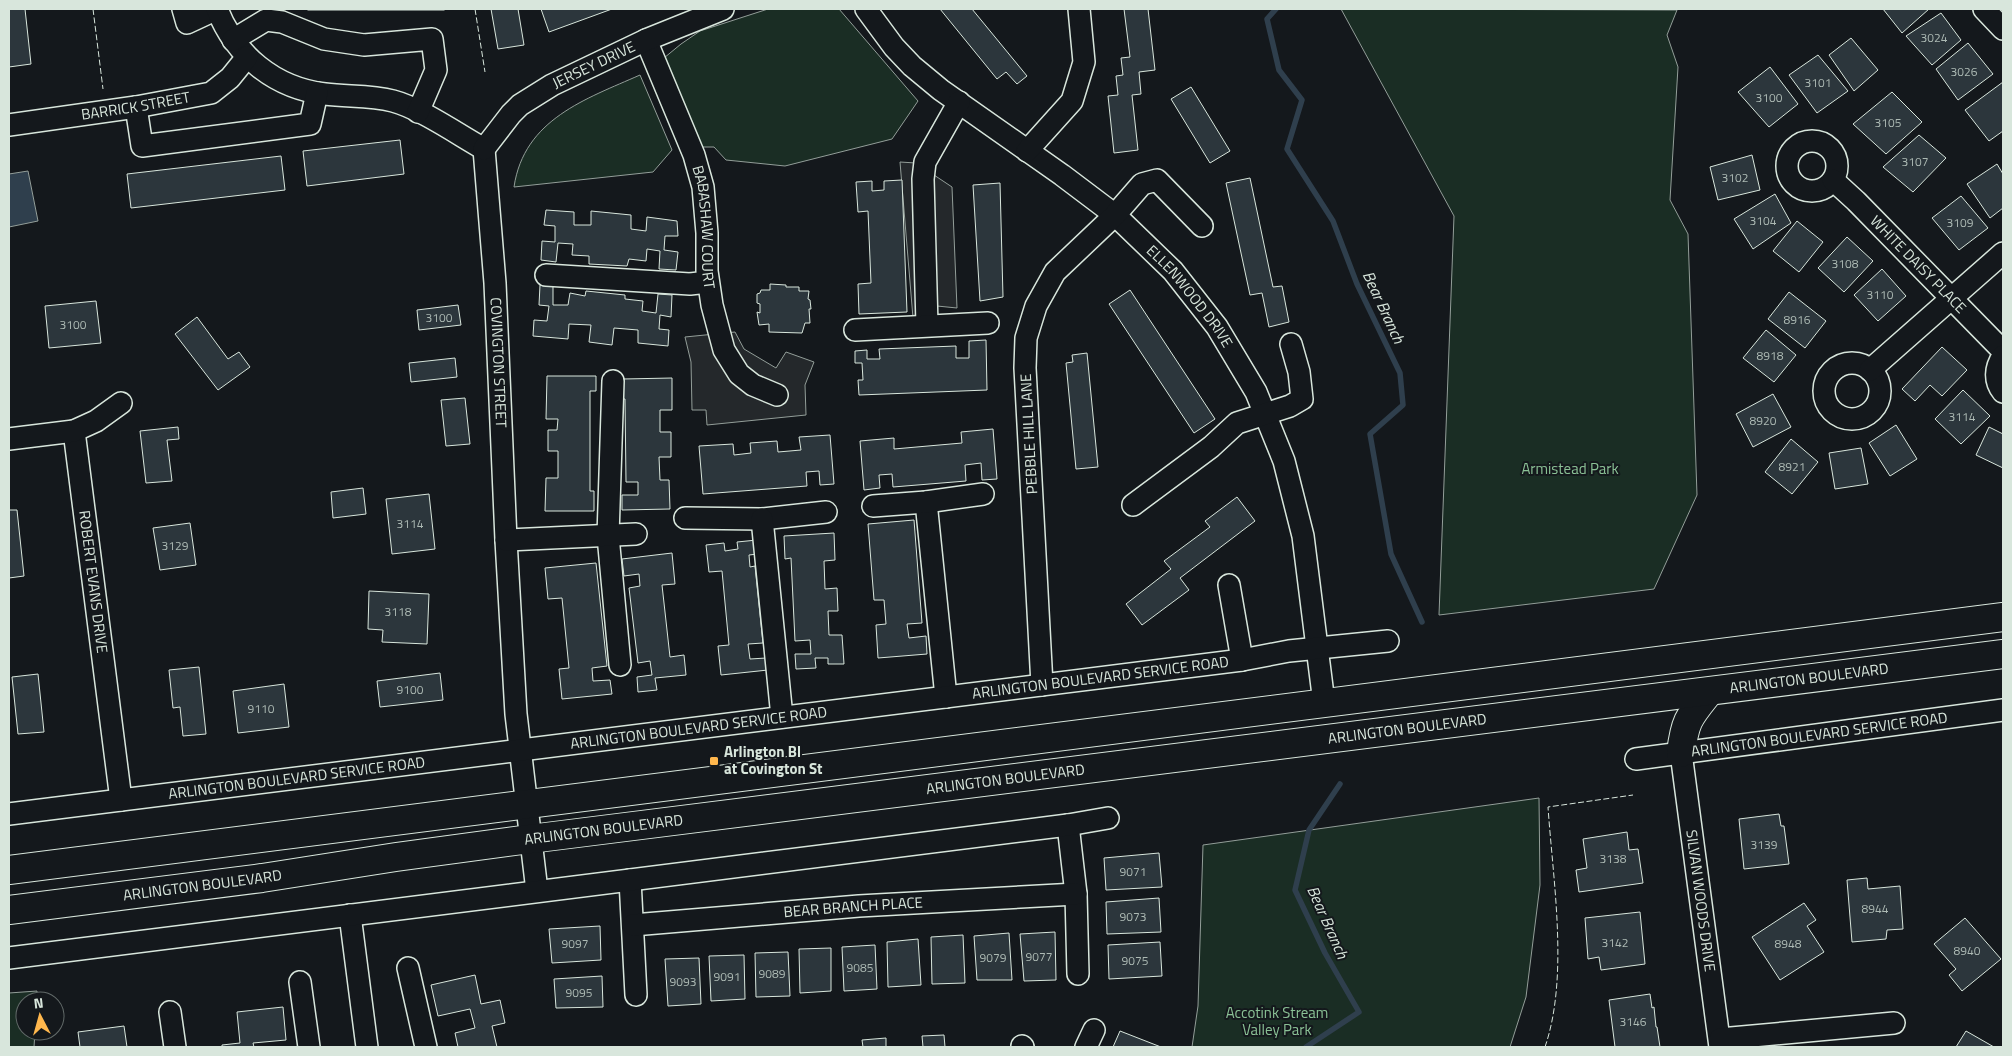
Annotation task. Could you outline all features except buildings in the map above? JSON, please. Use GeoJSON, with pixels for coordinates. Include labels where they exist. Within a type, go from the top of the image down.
{"type":"FeatureCollection","features":[{"type":"Feature","properties":{"kind":"main road"},"geometry":{"type":"LineString","coordinates":[[9,870],[2003,616]]}},
{"type":"Feature","properties":{"kind":"main road","name":"ARLINGTON BOULEVARD"},"geometry":{"type":"LineString","coordinates":[[9,910],[262,878],[530,839],[2003,654]]}},
{"type":"Feature","properties":{"kind":"main road"},"geometry":{"type":"LineString","coordinates":[[1681,753],[1687,720],[1709,692]]}},
{"type":"Feature","properties":{"kind":"street"},"geometry":{"type":"LineString","coordinates":[[183,9],[187,23],[217,9],[223,24],[247,57],[275,78],[299,89],[317,93],[369,96],[395,101],[484,149]]}},
{"type":"Feature","properties":{"kind":"street","name":"JERSEY DRIVE"},"geometry":{"type":"LineString","coordinates":[[484,149],[520,105],[552,85],[646,40],[723,9]]}},
{"type":"Feature","properties":{"kind":"street","name":"ELLENWOOD DRIVE"},"geometry":{"type":"LineString","coordinates":[[866,9],[894,47],[912,66],[1115,215],[1150,248],[1197,300],[1240,364],[1256,392],[1284,461],[1303,536],[1324,703]]}},
{"type":"Feature","properties":{"kind":"street"},"geometry":{"type":"LineString","coordinates":[[1027,151],[1072,101],[1084,62],[1079,9]]}},
{"type":"Feature","properties":{"kind":"street"},"geometry":{"type":"LineString","coordinates":[[1984,9],[2003,29]]}},
{"type":"Feature","properties":{"kind":"street"},"geometry":{"type":"LineString","coordinates":[[233,40],[266,20],[282,22],[324,39],[364,45],[432,39],[436,70],[418,112]]}},
{"type":"Feature","properties":{"kind":"street","name":"BABASHAW COURT"},"geometry":{"type":"LineString","coordinates":[[646,40],[694,155],[703,187],[708,282],[724,350],[739,374],[753,385],[777,395]]}},
{"type":"Feature","properties":{"kind":"street","name":"BARRICK STREET"},"geometry":{"type":"LineString","coordinates":[[9,126],[136,107],[211,93],[230,78],[247,57]]}},
{"type":"Feature","properties":{"kind":"street"},"geometry":{"type":"LineString","coordinates":[[136,107],[142,146],[310,124],[317,93]]}},
{"type":"Feature","properties":{"kind":"street"},"geometry":{"type":"LineString","coordinates":[[928,325],[922,179],[925,162],[959,102]]}},
{"type":"Feature","properties":{"kind":"street","name":"COVINGTON STREET"},"geometry":{"type":"LineString","coordinates":[[484,149],[495,282],[506,540],[516,714],[537,891]]}},
{"type":"Feature","properties":{"kind":"street","name":"PEBBLE HILL LANE"},"geometry":{"type":"LineString","coordinates":[[1042,685],[1025,368],[1026,338],[1036,306],[1056,272],[1115,215],[1142,184],[1157,180],[1202,226]]}},
{"type":"Feature","properties":{"kind":"street","name":"WHITE DAISY PLACE"},"geometry":{"type":"LineString","coordinates":[[1833,180],[2003,351]]}},
{"type":"Feature","properties":{"kind":"street"},"geometry":{"type":"LineString","coordinates":[[1870,370],[2003,253]]}},
{"type":"Feature","properties":{"kind":"street"},"geometry":{"type":"LineString","coordinates":[[546,275],[690,284],[708,282]]}},
{"type":"Feature","properties":{"kind":"street"},"geometry":{"type":"LineString","coordinates":[[855,330],[988,322]]}},
{"type":"Feature","properties":{"kind":"street"},"geometry":{"type":"LineString","coordinates":[[1133,505],[1211,447],[1237,423],[1290,406],[1302,399],[1299,372],[1291,344]]}},
{"type":"Feature","properties":{"kind":"street"},"geometry":{"type":"LineString","coordinates":[[2003,356],[1998,364],[1996,373],[1997,382],[2003,392]]}},
{"type":"Feature","properties":{"kind":"street"},"geometry":{"type":"LineString","coordinates":[[613,381],[608,536],[620,665]]}},
{"type":"Feature","properties":{"kind":"street"},"geometry":{"type":"LineString","coordinates":[[9,438],[74,431],[96,421],[121,403]]}},
{"type":"Feature","properties":{"kind":"street","name":"ROBERT EVANS DRIVE"},"geometry":{"type":"LineString","coordinates":[[74,431],[122,800]]}},
{"type":"Feature","properties":{"kind":"street"},"geometry":{"type":"LineString","coordinates":[[873,506],[926,502],[983,494]]}},
{"type":"Feature","properties":{"kind":"street"},"geometry":{"type":"LineString","coordinates":[[926,502],[946,697]]}},
{"type":"Feature","properties":{"kind":"street"},"geometry":{"type":"LineString","coordinates":[[685,518],[762,519],[826,512]]}},
{"type":"Feature","properties":{"kind":"street"},"geometry":{"type":"LineString","coordinates":[[762,519],[782,717]]}},
{"type":"Feature","properties":{"kind":"street"},"geometry":{"type":"LineString","coordinates":[[506,540],[636,534]]}},
{"type":"Feature","properties":{"kind":"street"},"geometry":{"type":"LineString","coordinates":[[1229,585],[1242,660]]}},
{"type":"Feature","properties":{"kind":"street","name":"ARLINGTON BOULEVARD SERVICE ROAD"},"geometry":{"type":"LineString","coordinates":[[9,814],[1242,660],[1318,648],[1388,641]]}},
{"type":"Feature","properties":{"kind":"street","name":"ARLINGTON BOULEVARD SERVICE ROAD"},"geometry":{"type":"LineString","coordinates":[[1636,759],[2003,710]]}},
{"type":"Feature","properties":{"kind":"street","name":"SILVAN WOODS DRIVE"},"geometry":{"type":"LineString","coordinates":[[1681,753],[1720,1043]]}},
{"type":"Feature","properties":{"kind":"street"},"geometry":{"type":"LineString","coordinates":[[9,958],[1068,825],[1108,818]]}},
{"type":"Feature","properties":{"kind":"street"},"geometry":{"type":"LineString","coordinates":[[1068,825],[1076,894],[1078,974]]}},
{"type":"Feature","properties":{"kind":"street"},"geometry":{"type":"LineString","coordinates":[[630,880],[636,995]]}},
{"type":"Feature","properties":{"kind":"street","name":"BEAR BRANCH PLACE"},"geometry":{"type":"LineString","coordinates":[[633,925],[859,906],[1076,894]]}},
{"type":"Feature","properties":{"kind":"street"},"geometry":{"type":"LineString","coordinates":[[350,915],[367,1047]]}},
{"type":"Feature","properties":{"kind":"street"},"geometry":{"type":"LineString","coordinates":[[408,968],[426,1047]]}},
{"type":"Feature","properties":{"kind":"street"},"geometry":{"type":"LineString","coordinates":[[300,982],[309,1047]]}},
{"type":"Feature","properties":{"kind":"street"},"geometry":{"type":"LineString","coordinates":[[170,1012],[175,1047]]}},
{"type":"Feature","properties":{"kind":"street"},"geometry":{"type":"LineString","coordinates":[[1720,1043],[1894,1023]]}},
{"type":"Feature","properties":{"kind":"green space"},"geometry":{"type":"Polygon","coordinates":[[[768,9],[839,9],[918,101],[892,139],[785,166],[726,160],[714,147],[700,147],[664,58],[700,31],[768,9]]]}},
{"type":"Feature","properties":{"kind":"green space","name":"Armistead Park"},"geometry":{"type":"Polygon","coordinates":[[[1341,9],[1677,10],[1667,35],[1678,67],[1670,200],[1688,234],[1697,495],[1654,589],[1439,615],[1454,216],[1341,9]]]}},
{"type":"Feature","properties":{"kind":"green space"},"geometry":{"type":"Polygon","coordinates":[[[640,75],[672,150],[653,172],[514,187],[520,164],[530,144],[544,128],[579,103],[640,75]]]}},
{"type":"Feature","properties":{"kind":"green space","name":"Accotink Stream Valley Park"},"geometry":{"type":"Polygon","coordinates":[[[1539,798],[1540,885],[1526,997],[1510,1047],[1192,1047],[1198,1006],[1203,845],[1539,798]]]}},
{"type":"Feature","properties":{"kind":"green space"},"geometry":{"type":"Polygon","coordinates":[[[9,993],[15,993],[15,1041],[34,1041],[34,1047],[9,1047],[9,993]]]}},
{"type":"Feature","properties":{"kind":"shaded area"},"geometry":{"type":"Polygon","coordinates":[[[900,162],[916,163],[952,187],[957,308],[937,306],[938,318],[913,318],[900,162]]]}},
{"type":"Feature","properties":{"kind":"shaded area"},"geometry":{"type":"Polygon","coordinates":[[[735,332],[744,349],[776,368],[786,352],[814,362],[805,385],[806,415],[707,425],[706,410],[692,410],[691,362],[685,337],[735,332]]]}},
{"type":"Feature","properties":{"kind":"water"},"geometry":{"type":"Polygon","coordinates":[[[28,171],[38,221],[9,227],[9,174],[28,171]]]}},
{"type":"Feature","properties":{"kind":"waterway","name":"Bear Branch"},"geometry":{"type":"LineString","coordinates":[[1276,9],[1267,19],[1279,70],[1302,100],[1287,149],[1333,221],[1357,284],[1400,373],[1403,405],[1370,434],[1391,554],[1422,622]]}},
{"type":"Feature","properties":{"kind":"waterway","name":"Bear Branch"},"geometry":{"type":"LineString","coordinates":[[1306,1047],[1359,1012],[1325,953],[1295,890],[1309,830],[1340,784]]}},
{"type":"Feature","properties":{"kind":"fence"},"geometry":{"type":"LineString","coordinates":[[93,9],[103,89]]}},
{"type":"Feature","properties":{"kind":"fence"},"geometry":{"type":"LineString","coordinates":[[475,9],[485,72]]}},
{"type":"Feature","properties":{"kind":"fence"},"geometry":{"type":"LineString","coordinates":[[1545,1047],[1552,1020],[1558,960],[1556,897],[1548,807],[1633,795]]}},
{"type":"Feature","properties":{"kind":"place","name":"Arlington Bl at Covington St"},"geometry":{"type":"Point","coordinates":[714,761]}}]}
